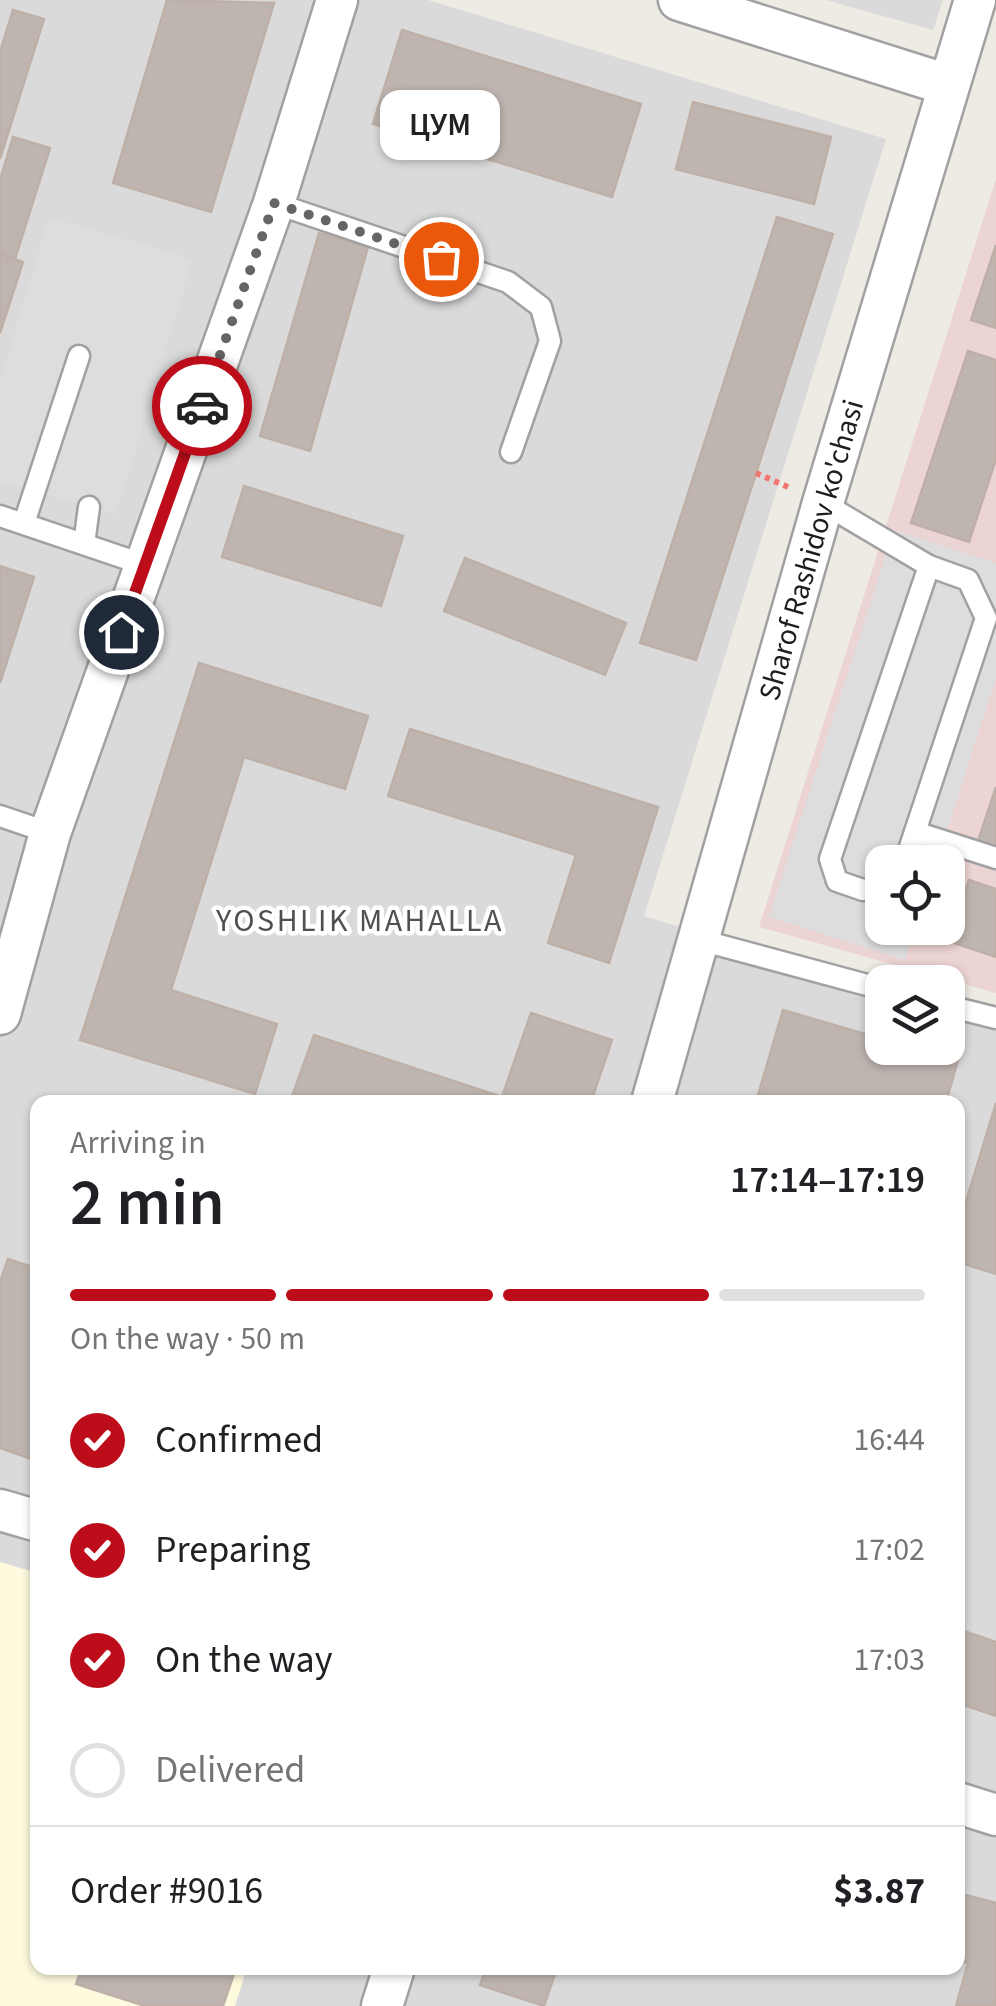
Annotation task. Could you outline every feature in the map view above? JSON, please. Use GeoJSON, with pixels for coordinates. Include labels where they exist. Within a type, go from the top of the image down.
{"type":"FeatureCollection","features":[{"type":"Feature","properties":{"kind":"street"},"geometry":{"type":"LineString","coordinates":[[0,1014],[50,833],[274,203],[337,0]]}},
{"type":"Feature","properties":{"kind":"street"},"geometry":{"type":"LineString","coordinates":[[679,0],[948,85]]}},
{"type":"Feature","properties":{"kind":"street","name":"Sharof Rashidov ko'chasi"},"geometry":{"type":"LineString","coordinates":[[654,1095],[823,504],[975,0]]}},
{"type":"Feature","properties":{"kind":"street"},"geometry":{"type":"LineString","coordinates":[[0,1510],[30,1519]]}},
{"type":"Feature","properties":{"kind":"street"},"geometry":{"type":"LineString","coordinates":[[965,1805],[996,1815]]}},
{"type":"Feature","properties":{"kind":"street"},"geometry":{"type":"LineString","coordinates":[[382,2006],[392,1975]]}},
{"type":"Feature","properties":{"kind":"lane"},"geometry":{"type":"LineString","coordinates":[[274,203],[508,282],[541,308],[550,341],[512,452]]}},
{"type":"Feature","properties":{"kind":"lane"},"geometry":{"type":"LineString","coordinates":[[24,523],[79,356]]}},
{"type":"Feature","properties":{"kind":"lane"},"geometry":{"type":"LineString","coordinates":[[823,504],[929,566],[968,580],[986,618],[910,845]]}},
{"type":"Feature","properties":{"kind":"lane"},"geometry":{"type":"LineString","coordinates":[[84,544],[89,507]]}},
{"type":"Feature","properties":{"kind":"lane"},"geometry":{"type":"LineString","coordinates":[[0,516],[145,565]]}},
{"type":"Feature","properties":{"kind":"lane"},"geometry":{"type":"LineString","coordinates":[[865,890],[837,881],[830,859],[929,566]]}},
{"type":"Feature","properties":{"kind":"lane"},"geometry":{"type":"LineString","coordinates":[[0,816],[50,833]]}},
{"type":"Feature","properties":{"kind":"lane"},"geometry":{"type":"LineString","coordinates":[[915,832],[996,858]]}},
{"type":"Feature","properties":{"kind":"lane"},"geometry":{"type":"LineString","coordinates":[[700,940],[865,984]]}},
{"type":"Feature","properties":{"kind":"lane"},"geometry":{"type":"LineString","coordinates":[[965,1010],[996,1018]]}},
{"type":"Feature","properties":{"kind":"shaded area"},"geometry":{"type":"Polygon","coordinates":[[[0,0],[428,0],[886,139],[644,916],[865,983],[865,1065],[965,1065],[965,1013],[996,1022],[996,2006],[0,2006],[0,0]]]}},
{"type":"Feature","properties":{"kind":"shaded area"},"geometry":{"type":"Polygon","coordinates":[[[826,0],[943,0],[933,30],[826,0]]]}},
{"type":"Feature","properties":{"kind":"shaded area"},"geometry":{"type":"Polygon","coordinates":[[[996,179],[996,993],[965,984],[965,965],[895,965],[759,927],[996,179]]]}},
{"type":"Feature","properties":{"kind":"shaded area"},"geometry":{"type":"Polygon","coordinates":[[[49,217],[193,259],[116,515],[0,481],[0,382],[49,217]]]}},
{"type":"Feature","properties":{"kind":"shaded area"},"geometry":{"type":"Polygon","coordinates":[[[894,530],[996,563],[996,678],[942,845],[865,845],[865,945],[910,945],[905,960],[769,917],[894,530]]]}},
{"type":"Feature","properties":{"kind":"shaded area"},"geometry":{"type":"Polygon","coordinates":[[[0,1562],[30,1571],[30,1975],[245,1975],[235,2006],[0,2006],[0,1562]]]}},
{"type":"Feature","properties":{"kind":"building"},"geometry":{"type":"Polygon","coordinates":[[[167,0],[274,3],[211,212],[113,183],[167,0]]]}},
{"type":"Feature","properties":{"kind":"building"},"geometry":{"type":"Polygon","coordinates":[[[13,10],[44,19],[0,159],[0,52],[13,10]]]}},
{"type":"Feature","properties":{"kind":"building"},"geometry":{"type":"Polygon","coordinates":[[[402,30],[641,104],[612,197],[373,124],[402,30]]]}},
{"type":"Feature","properties":{"kind":"building"},"geometry":{"type":"Polygon","coordinates":[[[693,102],[831,137],[814,204],[676,169],[693,102]]]}},
{"type":"Feature","properties":{"kind":"building"},"geometry":{"type":"Polygon","coordinates":[[[13,137],[50,148],[15,259],[0,254],[0,180],[13,137]]]}},
{"type":"Feature","properties":{"kind":"building"},"geometry":{"type":"Polygon","coordinates":[[[777,217],[833,234],[696,660],[640,643],[777,217]]]}},
{"type":"Feature","properties":{"kind":"building"},"geometry":{"type":"Polygon","coordinates":[[[319,233],[368,247],[310,451],[260,436],[319,233]]]}},
{"type":"Feature","properties":{"kind":"building"},"geometry":{"type":"Polygon","coordinates":[[[996,245],[996,328],[971,320],[996,245]]]}},
{"type":"Feature","properties":{"kind":"building"},"geometry":{"type":"Polygon","coordinates":[[[0,254],[23,262],[0,333],[0,254]]]}},
{"type":"Feature","properties":{"kind":"building"},"geometry":{"type":"Polygon","coordinates":[[[968,351],[996,360],[996,459],[969,542],[911,523],[968,351]]]}},
{"type":"Feature","properties":{"kind":"building"},"geometry":{"type":"Polygon","coordinates":[[[244,486],[403,536],[381,606],[222,557],[244,486]]]}},
{"type":"Feature","properties":{"kind":"building"},"geometry":{"type":"Polygon","coordinates":[[[465,558],[626,623],[605,675],[444,611],[465,558]]]}},
{"type":"Feature","properties":{"kind":"building"},"geometry":{"type":"Polygon","coordinates":[[[0,566],[34,577],[0,683],[0,566]]]}},
{"type":"Feature","properties":{"kind":"building"},"geometry":{"type":"Polygon","coordinates":[[[199,663],[368,716],[345,789],[244,757],[171,990],[277,1024],[255,1094],[80,1040],[199,663]]]}},
{"type":"Feature","properties":{"kind":"building"},"geometry":{"type":"Polygon","coordinates":[[[410,729],[658,807],[609,963],[548,943],[576,855],[388,796],[410,729]]]}},
{"type":"Feature","properties":{"kind":"building"},"geometry":{"type":"Polygon","coordinates":[[[996,787],[996,851],[977,844],[996,787]]]}},
{"type":"Feature","properties":{"kind":"building"},"geometry":{"type":"Polygon","coordinates":[[[969,880],[996,889],[996,957],[960,945],[965,945],[965,892],[969,880]]]}},
{"type":"Feature","properties":{"kind":"building"},"geometry":{"type":"Polygon","coordinates":[[[783,1010],[865,1034],[865,1065],[957,1065],[948,1095],[758,1095],[783,1010]]]}},
{"type":"Feature","properties":{"kind":"building"},"geometry":{"type":"Polygon","coordinates":[[[531,1013],[612,1040],[593,1095],[503,1095],[531,1013]]]}},
{"type":"Feature","properties":{"kind":"building"},"geometry":{"type":"Polygon","coordinates":[[[314,1035],[496,1095],[293,1095],[314,1035]]]}},
{"type":"Feature","properties":{"kind":"building"},"geometry":{"type":"Polygon","coordinates":[[[996,1103],[996,1274],[965,1264],[965,1205],[996,1103]]]}},
{"type":"Feature","properties":{"kind":"building"},"geometry":{"type":"Polygon","coordinates":[[[8,1259],[30,1266],[30,1459],[0,1448],[0,1282],[8,1259]]]}},
{"type":"Feature","properties":{"kind":"building"},"geometry":{"type":"Polygon","coordinates":[[[965,1631],[996,1642],[996,1716],[965,1705],[965,1631]]]}},
{"type":"Feature","properties":{"kind":"building"},"geometry":{"type":"Polygon","coordinates":[[[965,1895],[996,1903],[996,2006],[956,2006],[968,1963],[965,1895]]]}},
{"type":"Feature","properties":{"kind":"building"},"geometry":{"type":"Polygon","coordinates":[[[79,1975],[234,1975],[223,2006],[145,2006],[76,1984],[79,1975]]]}},
{"type":"Feature","properties":{"kind":"building"},"geometry":{"type":"Polygon","coordinates":[[[484,1975],[555,1975],[544,2006],[480,1985],[484,1975]]]}},
{"type":"Feature","properties":{"kind":"way so far"},"geometry":{"type":"LineString","coordinates":[[202,406],[274,203],[441,259]]}},
{"type":"Feature","properties":{"kind":"place","name":"ЦУМ"},"geometry":{"type":"Point","coordinates":[441,259]}},
{"type":"Feature","properties":{"kind":"district","name":"YOSHLIK MAHALLA"},"geometry":{"type":"Point","coordinates":[360,920]}},
{"type":"Feature","properties":{"kind":"route"},"geometry":{"type":"LineString","coordinates":[[121,632],[202,406]]}}]}
